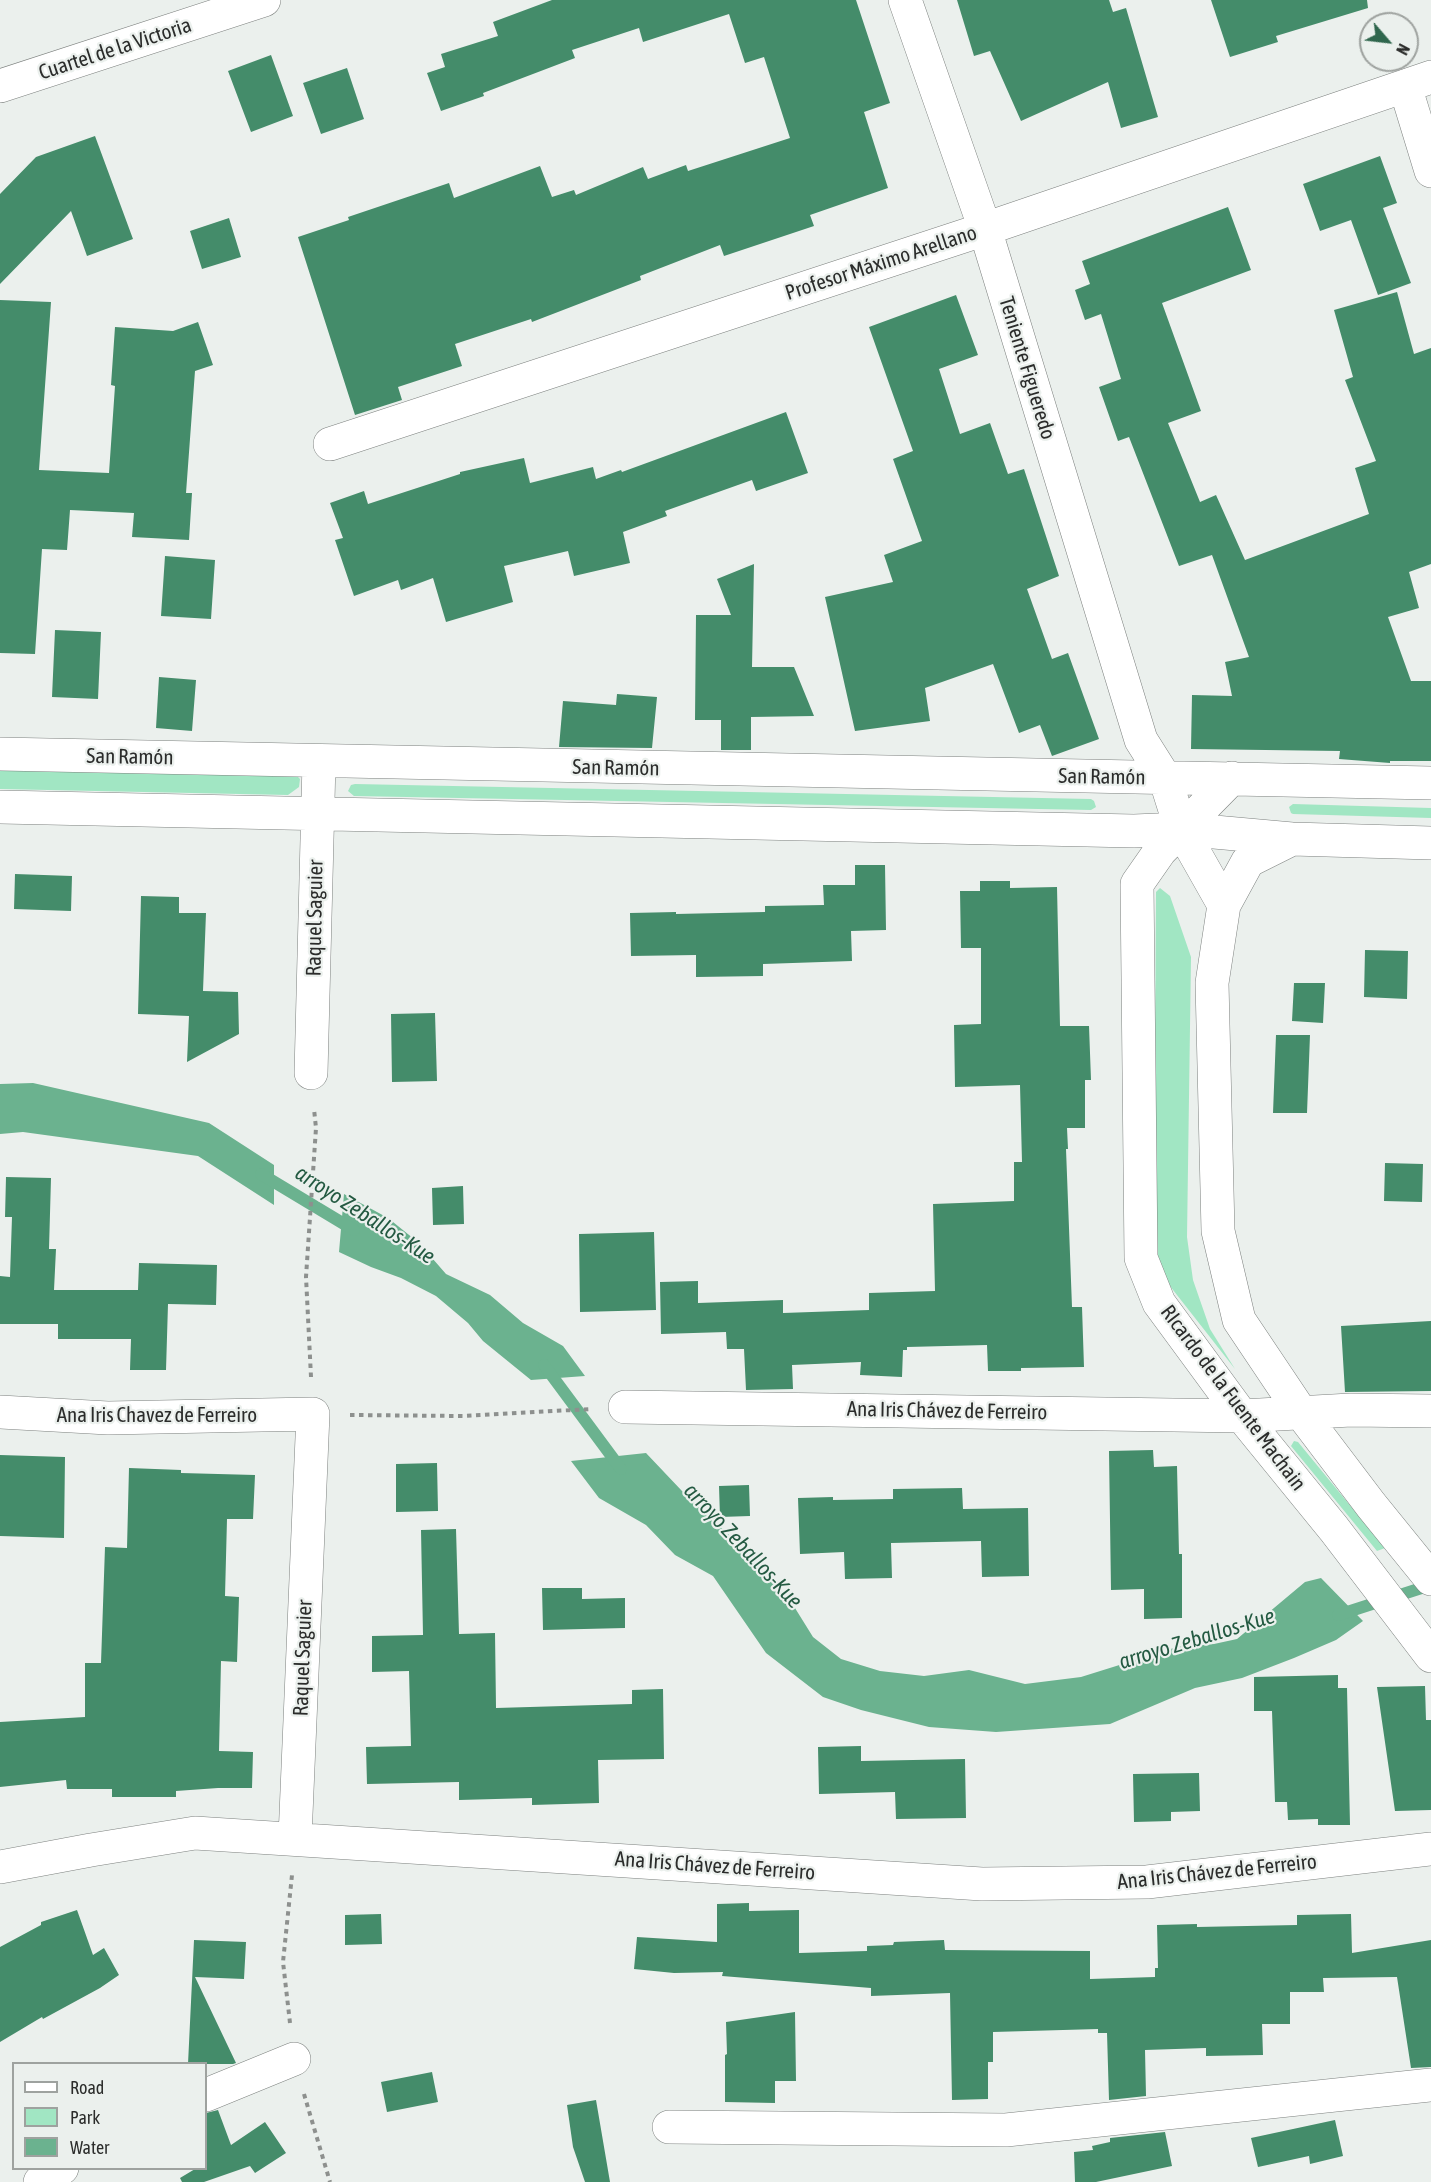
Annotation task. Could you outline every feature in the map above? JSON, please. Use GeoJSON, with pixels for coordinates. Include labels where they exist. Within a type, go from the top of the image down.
{"type":"FeatureCollection","features":[{"type":"Feature","properties":{"kind":"street","name":"Cuartel de la Victoria"},"geometry":{"type":"LineString","coordinates":[[0,86],[264,0]]}},
{"type":"Feature","properties":{"kind":"street","name":"Teniente Figueredo"},"geometry":{"type":"LineString","coordinates":[[905,0],[985,229],[1141,740],[1150,778],[1224,905]]}},
{"type":"Feature","properties":{"kind":"street","name":"Profesor Máximo Arellano"},"geometry":{"type":"LineString","coordinates":[[330,444],[985,229],[1418,81]]}},
{"type":"Feature","properties":{"kind":"street"},"geometry":{"type":"LineString","coordinates":[[1418,81],[1431,171]]}},
{"type":"Feature","properties":{"kind":"street","name":"San Ramón"},"geometry":{"type":"LineString","coordinates":[[0,754],[1431,783]]}},
{"type":"Feature","properties":{"kind":"street","name":"Raquel Saguier"},"geometry":{"type":"LineString","coordinates":[[311,1073],[319,762]]}},
{"type":"Feature","properties":{"kind":"street","name":"Teniente Figueredo"},"geometry":{"type":"LineString","coordinates":[[1137,884],[1134,831],[1150,778]]}},
{"type":"Feature","properties":{"kind":"street"},"geometry":{"type":"LineString","coordinates":[[1137,884],[1160,851],[1232,778]]}},
{"type":"Feature","properties":{"kind":"street"},"geometry":{"type":"LineString","coordinates":[[0,807],[1134,831],[1181,829],[1292,839],[1431,843]]}},
{"type":"Feature","properties":{"kind":"street"},"geometry":{"type":"LineString","coordinates":[[1292,839],[1248,861],[1224,905],[1212,983],[1218,1231],[1239,1320],[1302,1414],[1431,1580]]}},
{"type":"Feature","properties":{"kind":"street","name":"RIcardo de la Fuente Machain"},"geometry":{"type":"LineString","coordinates":[[1137,884],[1141,1258],[1159,1303],[1242,1416],[1334,1529],[1431,1656]]}},
{"type":"Feature","properties":{"kind":"street","name":"Ana Iris Chávez de Ferreiro"},"geometry":{"type":"LineString","coordinates":[[625,1407],[1242,1416],[1351,1410],[1431,1411]]}},
{"type":"Feature","properties":{"kind":"street","name":"Ana Iris Chavez de Ferreiro"},"geometry":{"type":"LineString","coordinates":[[0,1412],[108,1418],[314,1414]]}},
{"type":"Feature","properties":{"kind":"street","name":"Raquel Saguier"},"geometry":{"type":"LineString","coordinates":[[295,1839],[314,1414]]}},
{"type":"Feature","properties":{"kind":"street","name":"Ana Iris Chávez de Ferreiro"},"geometry":{"type":"LineString","coordinates":[[0,1867],[195,1833],[982,1884],[1147,1882],[1431,1849]]}},
{"type":"Feature","properties":{"kind":"street"},"geometry":{"type":"LineString","coordinates":[[207,2095],[294,2059]]}},
{"type":"Feature","properties":{"kind":"street"},"geometry":{"type":"LineString","coordinates":[[669,2127],[1006,2130],[1431,2085]]}},
{"type":"Feature","properties":{"kind":"street"},"geometry":{"type":"LineString","coordinates":[[40,2182],[60,2170]]}},
{"type":"Feature","properties":{"kind":"path"},"geometry":{"type":"LineString","coordinates":[[316,1128],[306,1277],[314,1414],[463,1416],[625,1407]]}},
{"type":"Feature","properties":{"kind":"path"},"geometry":{"type":"LineString","coordinates":[[295,1839],[283,1962],[294,2059],[330,2182]]}},
{"type":"Feature","properties":{"kind":"green space"},"geometry":{"type":"Polygon","coordinates":[[[0,764],[296,775],[300,779],[299,787],[288,795],[0,789],[0,764]]]}},
{"type":"Feature","properties":{"kind":"green space"},"geometry":{"type":"Polygon","coordinates":[[[351,785],[1091,799],[1096,807],[1091,810],[354,796],[348,791],[351,785]]]}},
{"type":"Feature","properties":{"kind":"green space"},"geometry":{"type":"Polygon","coordinates":[[[1293,804],[1431,808],[1431,818],[1293,814],[1289,807],[1293,804]]]}},
{"type":"Feature","properties":{"kind":"green space"},"geometry":{"type":"Polygon","coordinates":[[[1160,888],[1170,896],[1191,957],[1187,1237],[1193,1280],[1210,1329],[1235,1369],[1166,1281],[1159,1264],[1154,1238],[1156,892],[1160,888]]]}},
{"type":"Feature","properties":{"kind":"green space"},"geometry":{"type":"Polygon","coordinates":[[[1294,1441],[1298,1442],[1385,1548],[1377,1551],[1291,1446],[1294,1441]]]}},
{"type":"Feature","properties":{"kind":"water"},"geometry":{"type":"Polygon","coordinates":[[[33,1083],[209,1123],[274,1165],[274,1205],[198,1156],[23,1132],[0,1134],[0,1084],[33,1083]]]}},
{"type":"Feature","properties":{"kind":"water"},"geometry":{"type":"Polygon","coordinates":[[[344,1194],[388,1218],[419,1243],[446,1274],[490,1295],[523,1323],[563,1346],[585,1376],[531,1380],[483,1341],[468,1323],[436,1296],[401,1278],[339,1252],[344,1194]]]}},
{"type":"Feature","properties":{"kind":"water"},"geometry":{"type":"Polygon","coordinates":[[[646,1453],[682,1491],[744,1549],[790,1600],[813,1637],[841,1659],[880,1671],[924,1676],[969,1670],[1025,1684],[1081,1677],[1177,1647],[1214,1644],[1237,1639],[1305,1582],[1321,1578],[1363,1621],[1336,1640],[1294,1658],[1242,1678],[1195,1688],[1110,1724],[996,1732],[929,1727],[861,1710],[823,1697],[766,1653],[713,1576],[675,1555],[646,1525],[599,1498],[571,1461],[646,1453]]]}},
{"type":"Feature","properties":{"kind":"building"},"geometry":{"type":"Polygon","coordinates":[[[552,0],[856,0],[890,103],[864,112],[888,188],[810,215],[814,226],[724,256],[720,245],[640,276],[641,280],[532,322],[531,319],[455,344],[462,366],[398,387],[402,400],[355,415],[298,237],[349,220],[348,217],[449,183],[454,198],[540,166],[552,197],[574,190],[576,195],[643,167],[648,179],[686,165],[688,171],[790,138],[764,57],[745,63],[729,14],[643,42],[639,28],[572,50],[575,58],[483,93],[484,96],[441,111],[427,73],[445,67],[441,54],[498,36],[493,22],[552,0]]]}},
{"type":"Feature","properties":{"kind":"building"},"geometry":{"type":"Polygon","coordinates":[[[957,0],[1109,0],[1113,12],[1126,8],[1158,117],[1121,128],[1108,82],[1021,121],[990,51],[974,56],[957,0]]]}},
{"type":"Feature","properties":{"kind":"building"},"geometry":{"type":"Polygon","coordinates":[[[1211,0],[1367,0],[1368,8],[1276,36],[1278,42],[1230,57],[1211,0]]]}},
{"type":"Feature","properties":{"kind":"building"},"geometry":{"type":"Polygon","coordinates":[[[271,55],[293,116],[251,132],[228,71],[271,55]]]}},
{"type":"Feature","properties":{"kind":"building"},"geometry":{"type":"Polygon","coordinates":[[[347,68],[364,119],[321,134],[303,83],[347,68]]]}},
{"type":"Feature","properties":{"kind":"building"},"geometry":{"type":"Polygon","coordinates":[[[95,136],[133,239],[87,256],[71,211],[0,284],[0,194],[36,157],[95,136]]]}},
{"type":"Feature","properties":{"kind":"building"},"geometry":{"type":"Polygon","coordinates":[[[1380,156],[1397,203],[1383,208],[1411,283],[1378,295],[1351,220],[1320,231],[1303,184],[1380,156]]]}},
{"type":"Feature","properties":{"kind":"building"},"geometry":{"type":"Polygon","coordinates":[[[1228,207],[1251,270],[1162,303],[1201,411],[1168,423],[1200,502],[1216,495],[1245,560],[1369,514],[1355,468],[1376,461],[1345,380],[1353,377],[1334,310],[1397,292],[1414,354],[1431,348],[1431,564],[1409,572],[1419,608],[1388,617],[1411,681],[1431,681],[1431,761],[1390,761],[1390,763],[1339,759],[1340,751],[1191,749],[1192,695],[1232,696],[1225,662],[1249,657],[1212,555],[1179,566],[1129,437],[1118,441],[1099,387],[1121,379],[1101,314],[1085,320],[1075,290],[1090,284],[1082,261],[1228,207]]]}},
{"type":"Feature","properties":{"kind":"building"},"geometry":{"type":"Polygon","coordinates":[[[229,218],[241,257],[202,269],[190,231],[229,218]]]}},
{"type":"Feature","properties":{"kind":"building"},"geometry":{"type":"Polygon","coordinates":[[[956,295],[978,355],[939,369],[960,434],[990,423],[1008,474],[1024,469],[1059,576],[1027,589],[1052,659],[1068,653],[1099,739],[1052,756],[1040,725],[1019,733],[993,664],[925,688],[930,721],[855,731],[825,597],[893,582],[884,555],[922,541],[893,459],[913,451],[869,327],[956,295]]]}},
{"type":"Feature","properties":{"kind":"building"},"geometry":{"type":"Polygon","coordinates":[[[0,300],[51,302],[39,470],[109,473],[115,386],[111,385],[115,327],[173,331],[198,322],[213,365],[195,371],[186,493],[192,493],[189,540],[132,537],[134,513],[70,510],[67,550],[42,549],[35,654],[0,653],[0,300]]]}},
{"type":"Feature","properties":{"kind":"building"},"geometry":{"type":"Polygon","coordinates":[[[786,412],[808,473],[756,491],[752,480],[665,511],[667,516],[623,532],[630,563],[574,576],[568,551],[504,566],[513,602],[446,622],[433,578],[401,590],[398,580],[354,596],[335,540],[343,538],[330,503],[364,491],[368,504],[460,474],[460,472],[524,458],[530,483],[593,467],[596,479],[621,470],[622,472],[786,412]]]}},
{"type":"Feature","properties":{"kind":"building"},"geometry":{"type":"Polygon","coordinates":[[[165,556],[215,560],[211,619],[161,616],[165,556]]]}},
{"type":"Feature","properties":{"kind":"building"},"geometry":{"type":"Polygon","coordinates":[[[754,564],[752,667],[794,667],[814,716],[751,717],[751,750],[721,750],[721,720],[695,720],[696,615],[731,615],[717,579],[754,564]]]}},
{"type":"Feature","properties":{"kind":"building"},"geometry":{"type":"Polygon","coordinates":[[[55,630],[101,632],[98,699],[52,697],[55,630]]]}},
{"type":"Feature","properties":{"kind":"building"},"geometry":{"type":"Polygon","coordinates":[[[159,677],[196,680],[192,731],[156,728],[159,677]]]}},
{"type":"Feature","properties":{"kind":"building"},"geometry":{"type":"Polygon","coordinates":[[[617,694],[657,697],[652,748],[559,747],[563,701],[616,705],[617,694]]]}},
{"type":"Feature","properties":{"kind":"building"},"geometry":{"type":"Polygon","coordinates":[[[855,865],[885,865],[886,930],[851,931],[852,961],[763,964],[763,976],[696,977],[696,955],[631,956],[630,913],[765,912],[765,906],[824,905],[823,885],[855,885],[855,865]]]}},
{"type":"Feature","properties":{"kind":"building"},"geometry":{"type":"Polygon","coordinates":[[[15,874],[72,876],[71,911],[14,909],[15,874]]]}},
{"type":"Feature","properties":{"kind":"building"},"geometry":{"type":"Polygon","coordinates":[[[980,881],[1010,881],[1010,888],[1057,887],[1060,1026],[1089,1026],[1091,1080],[1085,1080],[1085,1128],[1067,1128],[1068,1149],[1066,1149],[1072,1307],[1082,1307],[1084,1367],[988,1371],[987,1345],[907,1347],[907,1350],[903,1350],[902,1377],[860,1375],[861,1362],[792,1365],[793,1389],[746,1390],[744,1349],[727,1349],[726,1332],[661,1334],[660,1282],[698,1281],[698,1303],[783,1300],[783,1313],[869,1310],[869,1293],[935,1291],[933,1204],[1014,1201],[1014,1162],[1022,1162],[1020,1085],[955,1087],[954,1025],[981,1024],[981,948],[961,948],[960,891],[980,891],[980,881]]]}},
{"type":"Feature","properties":{"kind":"building"},"geometry":{"type":"Polygon","coordinates":[[[141,896],[179,897],[179,913],[206,913],[203,991],[238,992],[239,1034],[187,1062],[189,1016],[138,1014],[141,896]]]}},
{"type":"Feature","properties":{"kind":"building"},"geometry":{"type":"Polygon","coordinates":[[[1365,950],[1408,951],[1407,999],[1364,997],[1365,950]]]}},
{"type":"Feature","properties":{"kind":"building"},"geometry":{"type":"Polygon","coordinates":[[[1294,983],[1325,983],[1323,1023],[1292,1021],[1294,983]]]}},
{"type":"Feature","properties":{"kind":"building"},"geometry":{"type":"Polygon","coordinates":[[[435,1013],[437,1081],[392,1082],[391,1014],[435,1013]]]}},
{"type":"Feature","properties":{"kind":"building"},"geometry":{"type":"Polygon","coordinates":[[[1276,1035],[1310,1035],[1307,1113],[1273,1113],[1276,1035]]]}},
{"type":"Feature","properties":{"kind":"building"},"geometry":{"type":"Polygon","coordinates":[[[1385,1163],[1423,1164],[1422,1202],[1384,1201],[1385,1163]]]}},
{"type":"Feature","properties":{"kind":"building"},"geometry":{"type":"Polygon","coordinates":[[[6,1177],[51,1178],[49,1249],[56,1249],[54,1290],[138,1290],[139,1263],[217,1265],[216,1305],[168,1304],[166,1370],[130,1370],[131,1339],[58,1339],[58,1324],[0,1324],[0,1276],[10,1277],[12,1217],[5,1217],[6,1177]]]}},
{"type":"Feature","properties":{"kind":"building"},"geometry":{"type":"Polygon","coordinates":[[[463,1186],[464,1224],[433,1225],[432,1188],[463,1186]]]}},
{"type":"Feature","properties":{"kind":"building"},"geometry":{"type":"Polygon","coordinates":[[[654,1232],[656,1310],[580,1312],[579,1234],[654,1232]]]}},
{"type":"Feature","properties":{"kind":"building"},"geometry":{"type":"Polygon","coordinates":[[[1431,1321],[1431,1391],[1345,1392],[1341,1326],[1431,1321]]]}},
{"type":"Feature","properties":{"kind":"building"},"geometry":{"type":"Polygon","coordinates":[[[1153,1450],[1154,1467],[1177,1466],[1179,1554],[1182,1554],[1182,1618],[1144,1619],[1144,1589],[1111,1590],[1109,1451],[1153,1450]]]}},
{"type":"Feature","properties":{"kind":"building"},"geometry":{"type":"Polygon","coordinates":[[[0,1455],[65,1457],[64,1538],[0,1536],[0,1455]]]}},
{"type":"Feature","properties":{"kind":"building"},"geometry":{"type":"Polygon","coordinates":[[[437,1463],[438,1511],[396,1512],[396,1464],[437,1463]]]}},
{"type":"Feature","properties":{"kind":"building"},"geometry":{"type":"Polygon","coordinates":[[[129,1468],[181,1470],[181,1473],[255,1475],[253,1519],[227,1519],[225,1596],[239,1597],[237,1662],[221,1661],[219,1751],[253,1752],[252,1788],[176,1791],[176,1797],[112,1797],[112,1789],[67,1789],[66,1780],[0,1787],[0,1722],[85,1717],[85,1663],[101,1663],[105,1547],[127,1548],[129,1468]]]}},
{"type":"Feature","properties":{"kind":"building"},"geometry":{"type":"Polygon","coordinates":[[[749,1485],[750,1516],[720,1517],[719,1486],[749,1485]]]}},
{"type":"Feature","properties":{"kind":"building"},"geometry":{"type":"Polygon","coordinates":[[[962,1488],[963,1509],[1028,1508],[1029,1576],[982,1577],[981,1541],[891,1543],[892,1578],[845,1579],[844,1552],[800,1554],[798,1498],[893,1499],[893,1489],[962,1488]]]}},
{"type":"Feature","properties":{"kind":"building"},"geometry":{"type":"Polygon","coordinates":[[[456,1529],[459,1634],[495,1633],[496,1708],[632,1704],[632,1690],[663,1689],[664,1759],[598,1760],[599,1803],[532,1805],[532,1798],[459,1800],[459,1782],[367,1784],[366,1747],[411,1746],[409,1671],[372,1672],[372,1636],[423,1635],[421,1530],[456,1529]]]}},
{"type":"Feature","properties":{"kind":"building"},"geometry":{"type":"Polygon","coordinates":[[[542,1588],[582,1588],[582,1599],[625,1598],[625,1628],[543,1630],[542,1588]]]}},
{"type":"Feature","properties":{"kind":"building"},"geometry":{"type":"Polygon","coordinates":[[[1338,1675],[1338,1688],[1347,1688],[1350,1825],[1318,1825],[1318,1819],[1288,1820],[1287,1802],[1275,1802],[1272,1711],[1254,1711],[1254,1677],[1338,1675]]]}},
{"type":"Feature","properties":{"kind":"building"},"geometry":{"type":"Polygon","coordinates":[[[1425,1686],[1426,1720],[1431,1720],[1431,1810],[1395,1811],[1377,1687],[1425,1686]]]}},
{"type":"Feature","properties":{"kind":"building"},"geometry":{"type":"Polygon","coordinates":[[[861,1746],[861,1761],[965,1759],[966,1818],[896,1819],[895,1792],[819,1794],[818,1747],[861,1746]]]}},
{"type":"Feature","properties":{"kind":"building"},"geometry":{"type":"Polygon","coordinates":[[[1199,1773],[1200,1811],[1171,1812],[1171,1821],[1134,1822],[1133,1774],[1199,1773]]]}},
{"type":"Feature","properties":{"kind":"building"},"geometry":{"type":"Polygon","coordinates":[[[749,1903],[749,1911],[799,1910],[799,1953],[867,1951],[867,1946],[893,1945],[894,1942],[944,1940],[945,1950],[1090,1951],[1090,1979],[1155,1977],[1155,1968],[1158,1968],[1157,1925],[1197,1924],[1197,1927],[1297,1925],[1297,1915],[1351,1914],[1352,1953],[1431,1940],[1431,2067],[1411,2068],[1397,1977],[1323,1978],[1324,1992],[1290,1992],[1290,2024],[1262,2024],[1263,2055],[1206,2056],[1206,2048],[1145,2050],[1146,2096],[1109,2100],[1107,2033],[1098,2033],[1098,2029],[993,2032],[993,2062],[988,2062],[988,2099],[952,2100],[950,1993],[871,1996],[871,1988],[722,1976],[723,1972],[674,1973],[634,1969],[637,1937],[717,1942],[717,1904],[749,1903]]]}},
{"type":"Feature","properties":{"kind":"building"},"geometry":{"type":"Polygon","coordinates":[[[77,1910],[93,1955],[104,1948],[119,1975],[100,1988],[43,2019],[42,2017],[0,2042],[0,1947],[41,1925],[41,1922],[77,1910]]]}},
{"type":"Feature","properties":{"kind":"building"},"geometry":{"type":"Polygon","coordinates":[[[381,1914],[382,1944],[345,1945],[345,1915],[381,1914]]]}},
{"type":"Feature","properties":{"kind":"building"},"geometry":{"type":"Polygon","coordinates":[[[194,1940],[246,1942],[244,1979],[195,1977],[236,2063],[188,2062],[194,1940]]]}},
{"type":"Feature","properties":{"kind":"building"},"geometry":{"type":"Polygon","coordinates":[[[795,2012],[796,2081],[775,2081],[775,2103],[725,2102],[726,2022],[795,2012]]]}},
{"type":"Feature","properties":{"kind":"building"},"geometry":{"type":"Polygon","coordinates":[[[432,2072],[438,2102],[387,2112],[381,2082],[432,2072]]]}},
{"type":"Feature","properties":{"kind":"building"},"geometry":{"type":"Polygon","coordinates":[[[596,2100],[610,2182],[585,2182],[573,2147],[567,2105],[596,2100]]]}},
{"type":"Feature","properties":{"kind":"building"},"geometry":{"type":"Polygon","coordinates":[[[218,2110],[231,2145],[265,2122],[286,2153],[255,2173],[250,2166],[204,2182],[182,2182],[180,2178],[193,2170],[207,2170],[207,2113],[218,2110]]]}},
{"type":"Feature","properties":{"kind":"building"},"geometry":{"type":"Polygon","coordinates":[[[1335,2120],[1343,2156],[1310,2164],[1309,2156],[1258,2167],[1251,2138],[1335,2120]]]}},
{"type":"Feature","properties":{"kind":"building"},"geometry":{"type":"Polygon","coordinates":[[[1165,2132],[1172,2166],[1096,2182],[1075,2182],[1074,2152],[1093,2150],[1092,2146],[1110,2142],[1110,2138],[1165,2132]]]}},
{"type":"Feature","properties":{"kind":"waterway","name":"arroyo Zeballos-Kue"},"geometry":{"type":"LineString","coordinates":[[261,1174],[354,1230]]}},
{"type":"Feature","properties":{"kind":"waterway","name":"arroyo Zeballos-Kue"},"geometry":{"type":"LineString","coordinates":[[544,1365],[621,1469]]}},
{"type":"Feature","properties":{"kind":"waterway","name":"arroyo Zeballos-Kue"},"geometry":{"type":"LineString","coordinates":[[1338,1615],[1431,1585]]}}]}
